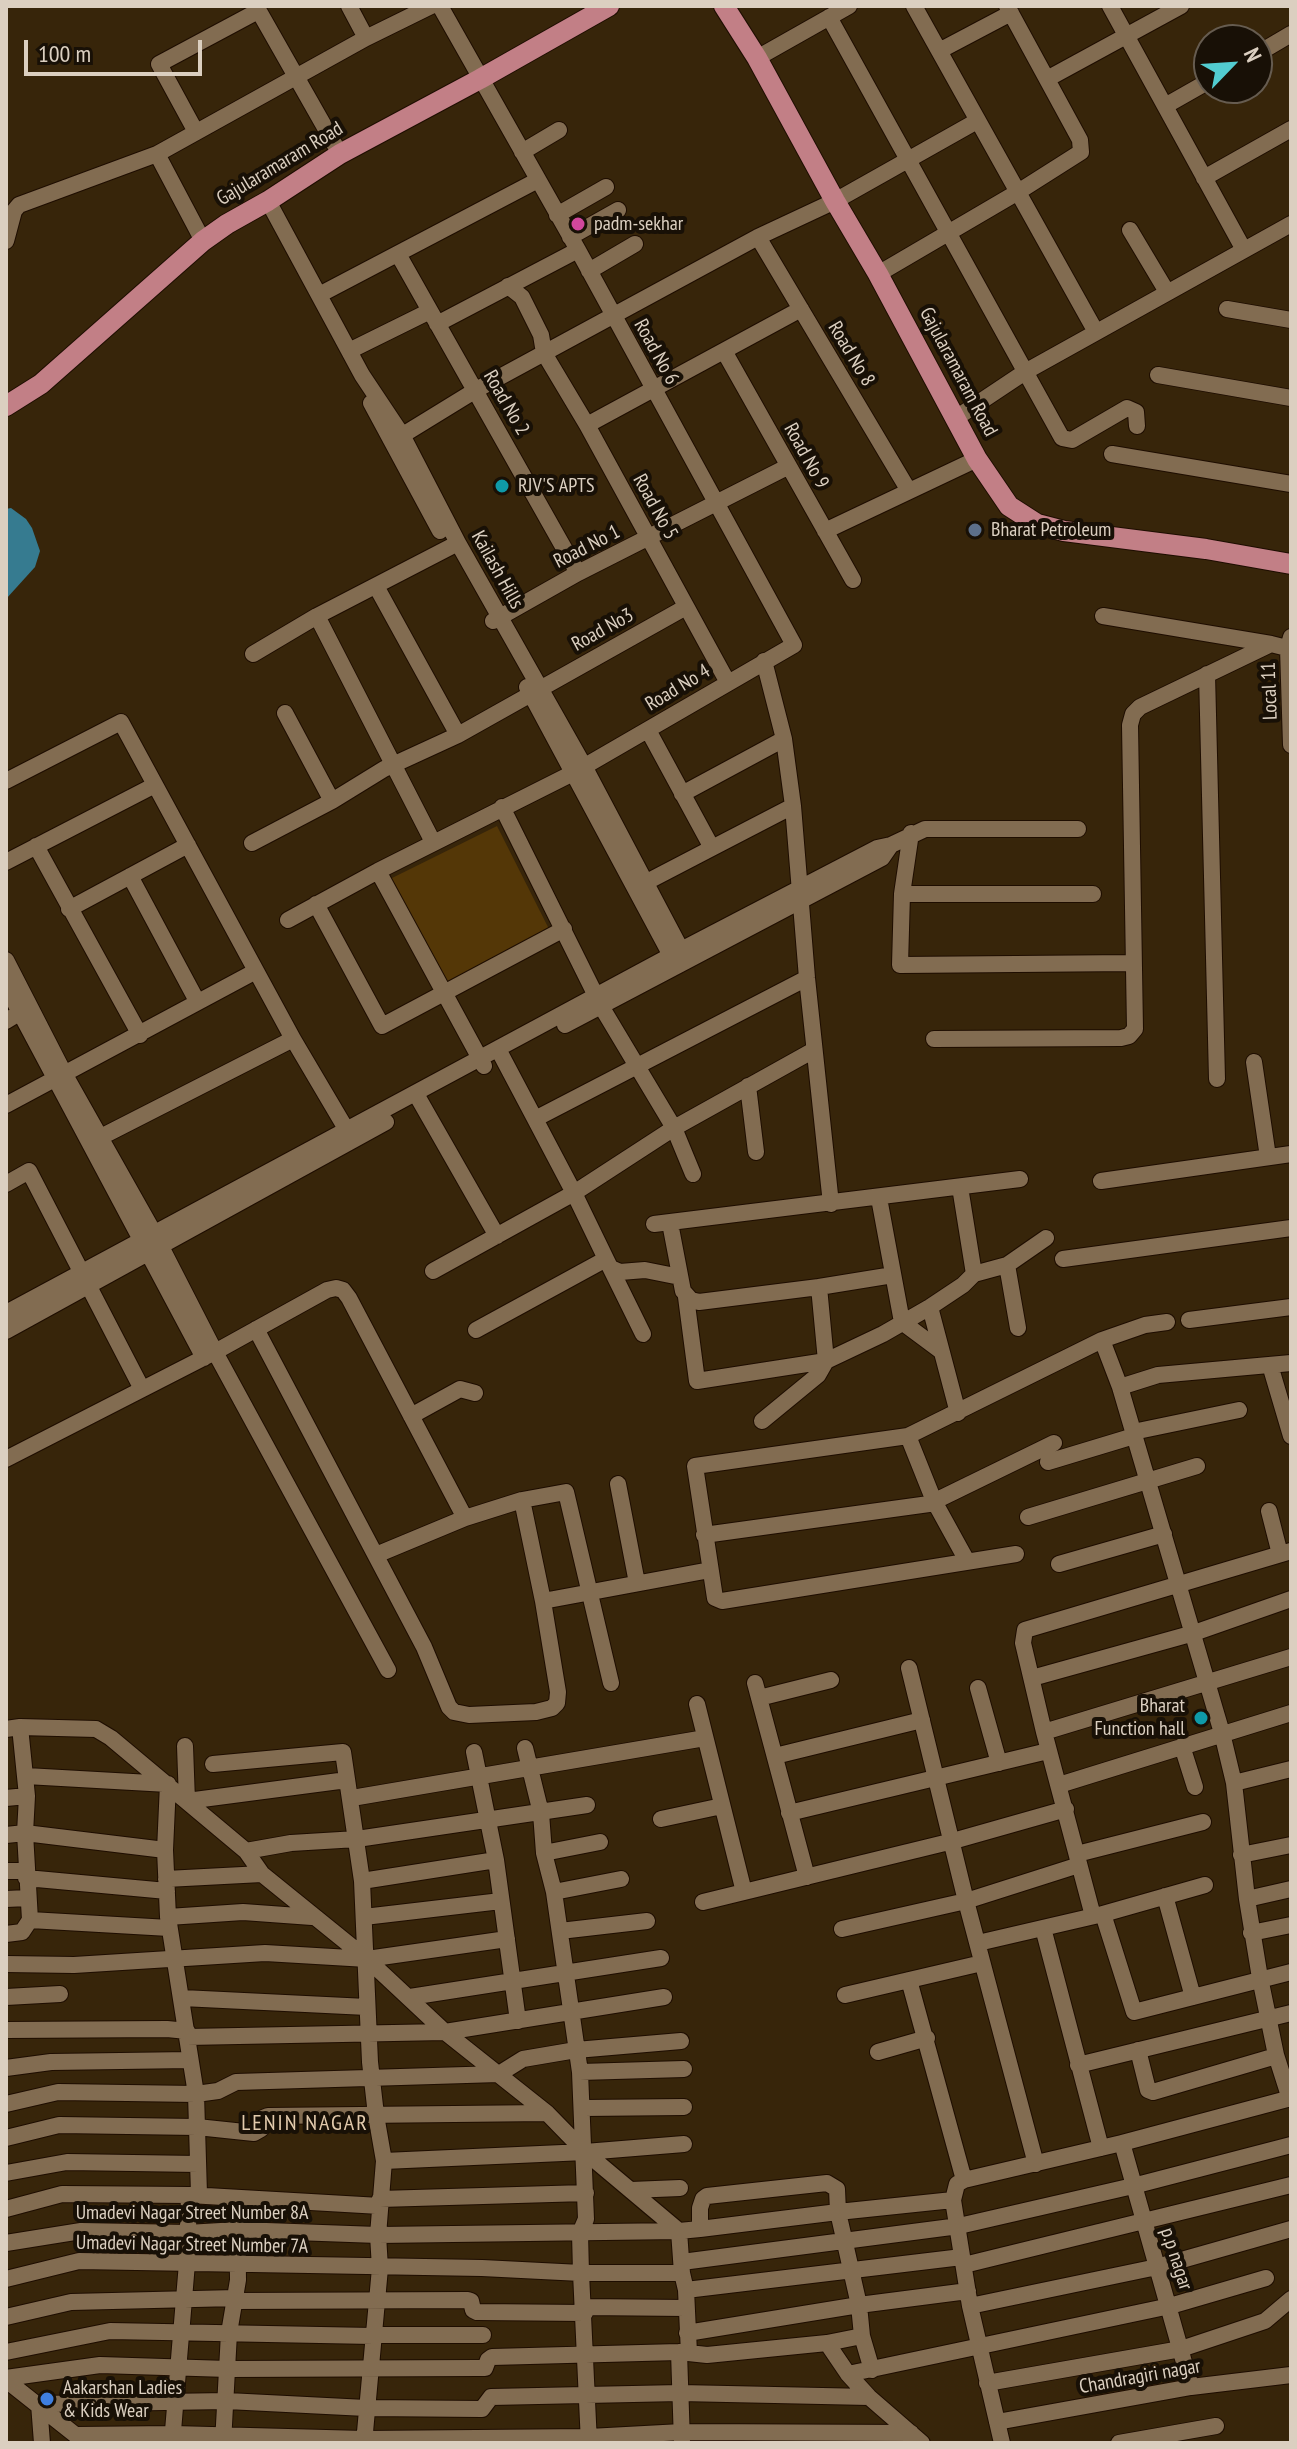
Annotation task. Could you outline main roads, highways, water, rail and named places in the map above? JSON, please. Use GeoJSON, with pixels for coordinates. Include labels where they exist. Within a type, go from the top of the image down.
{"type":"FeatureCollection","features":[{"type":"Feature","properties":{"kind":"main road","name":"Gajularamaram Road"},"geometry":{"type":"LineString","coordinates":[[6,406],[41,384],[203,241],[340,154],[609,6]]}},
{"type":"Feature","properties":{"kind":"main road","name":"Gajularamaram Road"},"geometry":{"type":"LineString","coordinates":[[724,6],[757,58],[878,274],[977,459],[1009,506],[1037,524],[1064,531],[1206,549],[1291,564]]}},
{"type":"Feature","properties":{"kind":"water"},"geometry":{"type":"Polygon","coordinates":[[[11,508],[26,519],[40,551],[35,567],[6,599],[6,509],[11,508]]]}},
{"type":"Feature","properties":{"kind":"place","name":"padm-sekhar"},"geometry":{"type":"Point","coordinates":[578,224]}},
{"type":"Feature","properties":{"kind":"place","name":"RJV'S APTS"},"geometry":{"type":"Point","coordinates":[502,486]}},
{"type":"Feature","properties":{"kind":"place","name":"Bharat Petroleum"},"geometry":{"type":"Point","coordinates":[975,530]}},
{"type":"Feature","properties":{"kind":"place","name":"Bharat Function hall"},"geometry":{"type":"Point","coordinates":[1201,1718]}},
{"type":"Feature","properties":{"kind":"place","name":"Aakarshan Ladies & Kids Wear"},"geometry":{"type":"Point","coordinates":[47,2399]}},
{"type":"Feature","properties":{"kind":"district","name":"LENIN NAGAR"},"geometry":{"type":"Point","coordinates":[305,2124]}}]}
